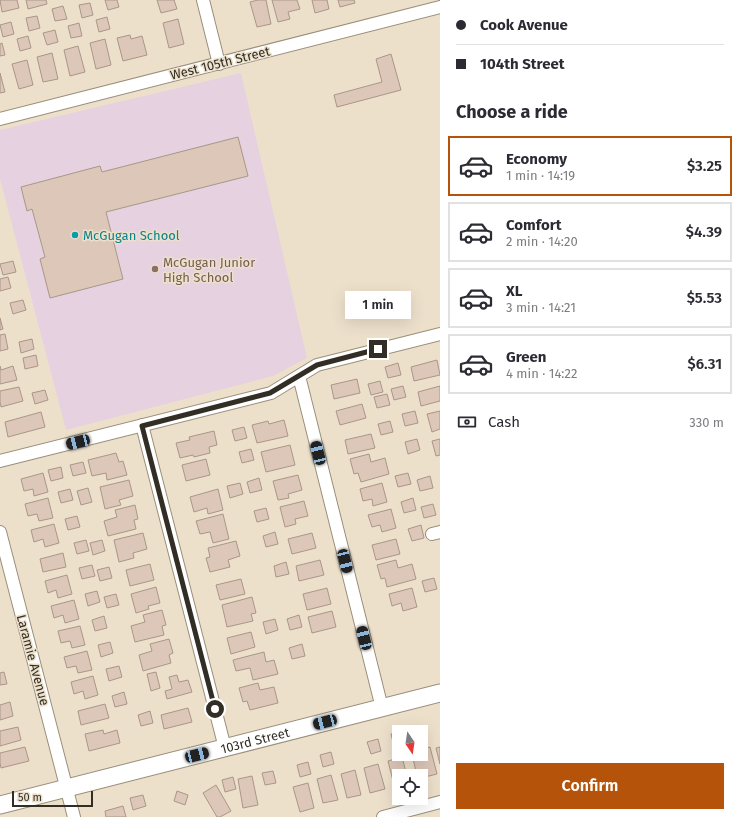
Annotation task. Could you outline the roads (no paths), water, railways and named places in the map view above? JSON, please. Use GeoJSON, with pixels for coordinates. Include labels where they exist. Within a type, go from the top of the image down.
{"type":"FeatureCollection","features":[{"type":"Feature","properties":{"kind":"main road","name":"103rd Street"},"geometry":{"type":"LineString","coordinates":[[0,805],[440,693]]}},
{"type":"Feature","properties":{"kind":"street"},"geometry":{"type":"LineString","coordinates":[[203,0],[219,64]]}},
{"type":"Feature","properties":{"kind":"street","name":"West 105th Street"},"geometry":{"type":"LineString","coordinates":[[0,119],[440,7]]}},
{"type":"Feature","properties":{"kind":"street"},"geometry":{"type":"LineString","coordinates":[[0,461],[270,393],[317,365],[440,334]]}},
{"type":"Feature","properties":{"kind":"street"},"geometry":{"type":"LineString","coordinates":[[299,376],[382,708]]}},
{"type":"Feature","properties":{"kind":"street"},"geometry":{"type":"LineString","coordinates":[[142,426],[225,748]]}},
{"type":"Feature","properties":{"kind":"street","name":"Laramie Avenue"},"geometry":{"type":"LineString","coordinates":[[0,532],[74,817]]}},
{"type":"Feature","properties":{"kind":"street"},"geometry":{"type":"LineString","coordinates":[[383,817],[440,802]]}},
{"type":"Feature","properties":{"kind":"place","name":"McGugan School"},"geometry":{"type":"Point","coordinates":[75,235]}},
{"type":"Feature","properties":{"kind":"place","name":"McGugan Junior High School"},"geometry":{"type":"Point","coordinates":[155,269]}}]}
